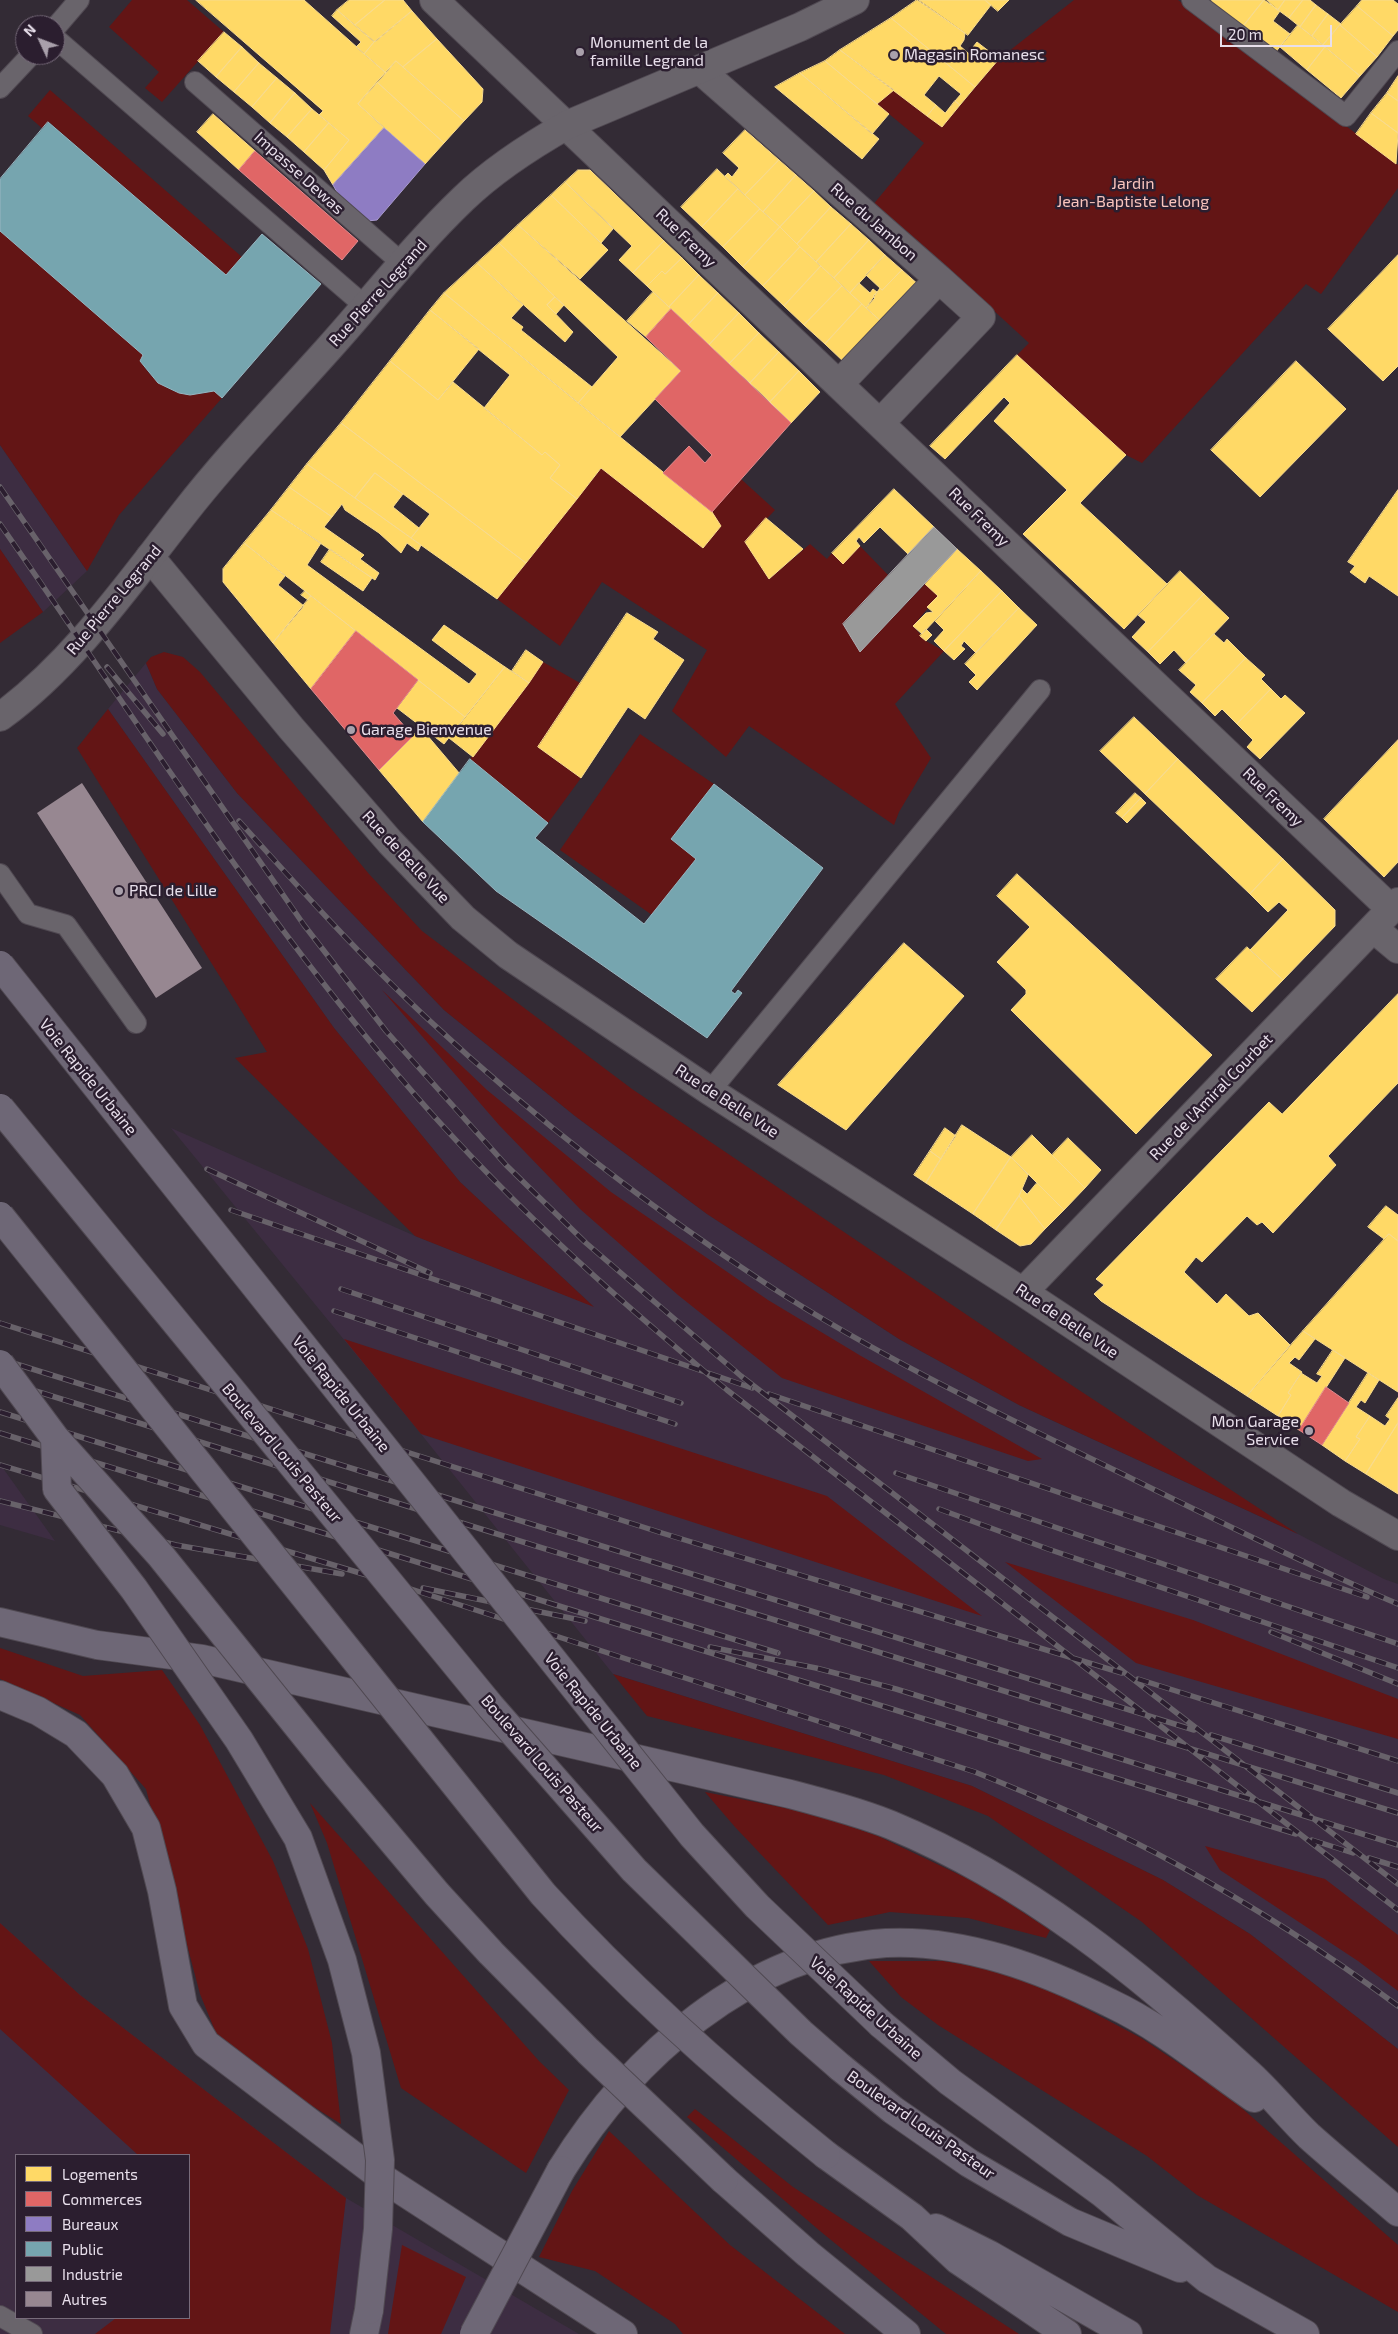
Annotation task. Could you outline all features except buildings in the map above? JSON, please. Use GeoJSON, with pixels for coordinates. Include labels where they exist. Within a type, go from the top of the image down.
{"type":"FeatureCollection","features":[{"type":"Feature","properties":{"kind":"highway","name":"Voie Rapide Urbaine"},"geometry":{"type":"LineString","coordinates":[[0,965],[692,1835],[757,1906],[882,2024],[950,2082],[1096,2188],[1206,2279],[1305,2334]]}},
{"type":"Feature","properties":{"kind":"highway","name":"Boulevard Louis Pasteur"},"geometry":{"type":"LineString","coordinates":[[0,1108],[491,1707],[634,1870],[801,2033],[894,2110],[969,2163],[1070,2222],[1206,2279]]}},
{"type":"Feature","properties":{"kind":"highway"},"geometry":{"type":"LineString","coordinates":[[0,1216],[543,1894],[611,1967],[703,2054],[826,2155],[912,2217],[958,2260],[1067,2334]]}},
{"type":"Feature","properties":{"kind":"highway"},"geometry":{"type":"LineString","coordinates":[[0,1364],[55,1438],[161,1556],[343,1783],[437,1894],[491,1953],[588,2051],[724,2180],[808,2254],[906,2334]]}},
{"type":"Feature","properties":{"kind":"highway"},"geometry":{"type":"LineString","coordinates":[[55,1438],[57,1489],[134,1589],[239,1740],[298,1838],[342,1960],[366,2053],[380,2160],[378,2229],[367,2322]]}},
{"type":"Feature","properties":{"kind":"highway"},"geometry":{"type":"LineString","coordinates":[[0,1622],[97,1645],[202,1659],[790,1794],[862,1814],[891,1825],[929,1842],[998,1879],[1077,1930],[1136,1975],[1248,2072],[1309,2135],[1398,2212]]}},
{"type":"Feature","properties":{"kind":"highway"},"geometry":{"type":"LineString","coordinates":[[0,1695],[38,1711],[76,1734],[115,1775],[146,1828],[162,1891],[183,2006],[206,2044],[384,2179],[623,2334]]}},
{"type":"Feature","properties":{"kind":"highway"},"geometry":{"type":"LineString","coordinates":[[474,2334],[561,2170],[578,2143],[614,2094],[660,2049],[720,2004],[776,1972],[836,1951],[888,1943],[949,1947],[996,1957],[1033,1970],[1093,1995],[1178,2042],[1236,2086],[1309,2135]]}},
{"type":"Feature","properties":{"kind":"highway"},"geometry":{"type":"LineString","coordinates":[[912,2217],[990,2254],[1128,2334]]}},
{"type":"Feature","properties":{"kind":"street","name":"Rue Fremy"},"geometry":{"type":"LineString","coordinates":[[434,0],[880,423],[1388,913],[1398,949]]}},
{"type":"Feature","properties":{"kind":"street","name":"Rue Pierre Legrand"},"geometry":{"type":"LineString","coordinates":[[0,717],[20,702],[66,658],[150,557],[204,488],[463,199],[533,144],[567,126],[800,27],[855,0]]}},
{"type":"Feature","properties":{"kind":"street","name":"Rue du Jambon"},"geometry":{"type":"LineString","coordinates":[[700,70],[939,279],[986,313],[880,423]]}},
{"type":"Feature","properties":{"kind":"street"},"geometry":{"type":"LineString","coordinates":[[839,384],[939,279]]}},
{"type":"Feature","properties":{"kind":"street","name":"Rue de Belle Vue"},"geometry":{"type":"LineString","coordinates":[[150,557],[366,816],[463,918],[540,978],[710,1091],[1023,1292],[1341,1503],[1398,1536]]}},
{"type":"Feature","properties":{"kind":"street","name":"Rue de l'Amiral Courbet"},"geometry":{"type":"LineString","coordinates":[[1023,1292],[1388,913]]}},
{"type":"Feature","properties":{"kind":"lane"},"geometry":{"type":"LineString","coordinates":[[65,17],[80,0]]}},
{"type":"Feature","properties":{"kind":"lane"},"geometry":{"type":"LineString","coordinates":[[1192,0],[1346,116],[1398,51]]}},
{"type":"Feature","properties":{"kind":"lane"},"geometry":{"type":"LineString","coordinates":[[65,47],[366,307]]}},
{"type":"Feature","properties":{"kind":"lane"},"geometry":{"type":"LineString","coordinates":[[0,88],[21,65]]}},
{"type":"Feature","properties":{"kind":"lane","name":"Impasse Dewas"},"geometry":{"type":"LineString","coordinates":[[195,82],[403,264]]}},
{"type":"Feature","properties":{"kind":"lane"},"geometry":{"type":"LineString","coordinates":[[710,1091],[1040,690]]}},
{"type":"Feature","properties":{"kind":"lane"},"geometry":{"type":"LineString","coordinates":[[0,874],[28,914],[66,924],[136,1023]]}},
{"type":"Feature","properties":{"kind":"lane"},"geometry":{"type":"LineString","coordinates":[[0,2316],[32,2334]]}},
{"type":"Feature","properties":{"kind":"shaded area"},"geometry":{"type":"Polygon","coordinates":[[[0,445],[87,571],[43,612],[0,549],[0,445]]]}},
{"type":"Feature","properties":{"kind":"shaded area"},"geometry":{"type":"Polygon","coordinates":[[[146,663],[157,689],[237,793],[444,1010],[575,1116],[707,1214],[899,1339],[1019,1405],[1298,1534],[1384,1579],[1398,1584],[1398,2049],[1250,1934],[1163,1880],[972,1786],[613,1674],[421,1434],[171,1128],[415,1236],[593,1306],[460,1182],[334,1028],[108,709],[146,663]]]}},
{"type":"Feature","properties":{"kind":"shaded area"},"geometry":{"type":"Polygon","coordinates":[[[0,1464],[55,1541],[0,1525],[0,1464]]]}},
{"type":"Feature","properties":{"kind":"shaded area"},"geometry":{"type":"Polygon","coordinates":[[[0,1923],[80,1995],[346,2198],[579,2334],[0,2334],[0,1923]]]}},
{"type":"Feature","properties":{"kind":"green space"},"geometry":{"type":"Polygon","coordinates":[[[132,0],[187,0],[224,32],[162,102],[145,88],[159,72],[109,27],[132,0]]]}},
{"type":"Feature","properties":{"kind":"green space","name":"Jardin Jean-Baptiste Lelong"},"geometry":{"type":"Polygon","coordinates":[[[1074,0],[1178,0],[1398,165],[1398,188],[1321,294],[1306,284],[1142,463],[1124,454],[1017,355],[1029,343],[954,274],[872,206],[924,143],[877,104],[894,90],[942,127],[999,59],[1074,0]]]}},
{"type":"Feature","properties":{"kind":"green space"},"geometry":{"type":"Polygon","coordinates":[[[50,90],[242,257],[226,275],[49,122],[43,129],[28,116],[50,90]]]}},
{"type":"Feature","properties":{"kind":"green space"},"geometry":{"type":"Polygon","coordinates":[[[0,231],[143,355],[140,361],[147,371],[163,386],[181,393],[191,394],[214,391],[222,398],[119,515],[87,571],[0,445],[0,231]]]}},
{"type":"Feature","properties":{"kind":"green space"},"geometry":{"type":"Polygon","coordinates":[[[601,468],[712,512],[741,479],[775,510],[745,542],[769,579],[810,544],[827,559],[832,553],[843,563],[860,546],[888,575],[843,624],[860,652],[925,584],[938,596],[913,626],[926,641],[944,651],[895,704],[931,758],[899,812],[894,825],[749,726],[726,757],[672,711],[707,650],[602,582],[560,646],[497,599],[601,468]]]}},
{"type":"Feature","properties":{"kind":"green space"},"geometry":{"type":"Polygon","coordinates":[[[0,549],[43,612],[0,643],[0,549]]]}},
{"type":"Feature","properties":{"kind":"green space"},"geometry":{"type":"Polygon","coordinates":[[[164,652],[183,657],[200,672],[369,874],[422,931],[632,1089],[1050,1371],[1298,1534],[1019,1405],[899,1339],[707,1214],[575,1116],[444,1010],[237,793],[157,689],[146,663],[151,657],[164,652]]]}},
{"type":"Feature","properties":{"kind":"green space"},"geometry":{"type":"Polygon","coordinates":[[[543,662],[580,683],[538,747],[581,778],[548,823],[470,759],[543,662]]]}},
{"type":"Feature","properties":{"kind":"green space"},"geometry":{"type":"Polygon","coordinates":[[[108,709],[334,1028],[460,1182],[594,1307],[415,1236],[235,1058],[267,1052],[77,748],[108,709]]]}},
{"type":"Feature","properties":{"kind":"green space"},"geometry":{"type":"Polygon","coordinates":[[[640,734],[714,784],[671,839],[696,859],[652,915],[560,850],[640,734]]]}},
{"type":"Feature","properties":{"kind":"green space"},"geometry":{"type":"Polygon","coordinates":[[[382,990],[487,1090],[611,1192],[768,1300],[861,1356],[1042,1459],[1028,1461],[782,1378],[678,1295],[580,1209],[499,1125],[382,990]]]}},
{"type":"Feature","properties":{"kind":"green space"},"geometry":{"type":"Polygon","coordinates":[[[344,1339],[827,1496],[982,1616],[421,1434],[344,1339]]]}},
{"type":"Feature","properties":{"kind":"green space"},"geometry":{"type":"Polygon","coordinates":[[[1005,1562],[1193,1620],[1398,1699],[1398,1739],[1136,1663],[1005,1562]]]}},
{"type":"Feature","properties":{"kind":"green space"},"geometry":{"type":"Polygon","coordinates":[[[0,1648],[83,1676],[162,1670],[200,1725],[273,1861],[308,1949],[332,2043],[341,2124],[223,2050],[200,1994],[146,1789],[80,1715],[0,1679],[0,1648]]]}},
{"type":"Feature","properties":{"kind":"green space"},"geometry":{"type":"Polygon","coordinates":[[[613,1674],[972,1786],[1163,1880],[1250,1934],[1398,2049],[1398,2147],[1142,1922],[988,1816],[884,1775],[647,1716],[613,1674]]]}},
{"type":"Feature","properties":{"kind":"green space"},"geometry":{"type":"Polygon","coordinates":[[[705,1792],[811,1813],[878,1836],[983,1886],[1050,1930],[1046,1938],[968,1918],[890,1912],[828,1925],[735,1827],[705,1792]]]}},
{"type":"Feature","properties":{"kind":"green space"},"geometry":{"type":"Polygon","coordinates":[[[310,1803],[539,2061],[569,2090],[526,2173],[401,2088],[327,1843],[310,1803]]]}},
{"type":"Feature","properties":{"kind":"green space"},"geometry":{"type":"Polygon","coordinates":[[[1205,1846],[1325,1879],[1398,1935],[1398,1991],[1358,1961],[1220,1870],[1205,1846]]]}},
{"type":"Feature","properties":{"kind":"green space"},"geometry":{"type":"Polygon","coordinates":[[[0,1923],[80,1995],[346,2198],[330,2334],[95,2334],[115,2319],[190,2319],[190,2154],[137,2154],[0,2029],[0,1923]]]}},
{"type":"Feature","properties":{"kind":"green space"},"geometry":{"type":"Polygon","coordinates":[[[869,1961],[943,1961],[993,1969],[1045,1987],[1141,2038],[1228,2096],[1398,2245],[1398,2312],[1197,2195],[1147,2156],[938,2025],[901,1997],[869,1961]]]}},
{"type":"Feature","properties":{"kind":"green space"},"geometry":{"type":"Polygon","coordinates":[[[695,2109],[793,2187],[1019,2334],[946,2334],[820,2231],[687,2117],[695,2109]]]}},
{"type":"Feature","properties":{"kind":"green space"},"geometry":{"type":"Polygon","coordinates":[[[609,2131],[730,2245],[845,2334],[683,2334],[675,2324],[595,2271],[539,2257],[572,2191],[609,2131]]]}},
{"type":"Feature","properties":{"kind":"green space"},"geometry":{"type":"Polygon","coordinates":[[[402,2245],[466,2277],[441,2334],[388,2334],[402,2245]]]}},
{"type":"Feature","properties":{"kind":"railway"},"geometry":{"type":"LineString","coordinates":[[0,487],[304,925],[386,1031],[506,1165],[586,1243],[741,1376],[1398,1884]]}},
{"type":"Feature","properties":{"kind":"railway"},"geometry":{"type":"LineString","coordinates":[[0,524],[193,805],[292,942],[344,1010],[398,1075],[514,1201],[597,1279],[727,1390],[1398,1910]]}},
{"type":"Feature","properties":{"kind":"railway"},"geometry":{"type":"LineString","coordinates":[[107,667],[163,734]]}},
{"type":"Feature","properties":{"kind":"railway"},"geometry":{"type":"LineString","coordinates":[[239,821],[356,948],[430,1021],[470,1057],[594,1161],[726,1257],[850,1335],[931,1379],[1246,1534],[1398,1604]]}},
{"type":"Feature","properties":{"kind":"railway"},"geometry":{"type":"LineString","coordinates":[[207,1169],[430,1273]]}},
{"type":"Feature","properties":{"kind":"railway"},"geometry":{"type":"LineString","coordinates":[[231,1210],[752,1388]]}},
{"type":"Feature","properties":{"kind":"railway"},"geometry":{"type":"LineString","coordinates":[[341,1289],[681,1403]]}},
{"type":"Feature","properties":{"kind":"railway"},"geometry":{"type":"LineString","coordinates":[[334,1311],[675,1424]]}},
{"type":"Feature","properties":{"kind":"railway"},"geometry":{"type":"LineString","coordinates":[[0,1323],[662,1533],[1122,1673]]}},
{"type":"Feature","properties":{"kind":"railway"},"geometry":{"type":"LineString","coordinates":[[0,1359],[1194,1730]]}},
{"type":"Feature","properties":{"kind":"railway"},"geometry":{"type":"LineString","coordinates":[[0,1380],[1398,1813]]}},
{"type":"Feature","properties":{"kind":"railway"},"geometry":{"type":"LineString","coordinates":[[769,1394],[1367,1597]]}},
{"type":"Feature","properties":{"kind":"railway"},"geometry":{"type":"LineString","coordinates":[[0,1412],[778,1653]]}},
{"type":"Feature","properties":{"kind":"railway"},"geometry":{"type":"LineString","coordinates":[[0,1433],[1296,1834]]}},
{"type":"Feature","properties":{"kind":"railway"},"geometry":{"type":"LineString","coordinates":[[0,1465],[380,1579],[975,1772],[1129,1839],[1178,1865],[1235,1897],[1291,1932],[1398,2006]]}},
{"type":"Feature","properties":{"kind":"railway"},"geometry":{"type":"LineString","coordinates":[[896,1473],[1398,1644]]}},
{"type":"Feature","properties":{"kind":"railway"},"geometry":{"type":"LineString","coordinates":[[0,1501],[176,1545],[342,1574]]}},
{"type":"Feature","properties":{"kind":"railway"},"geometry":{"type":"LineString","coordinates":[[939,1509],[1048,1549],[1398,1668]]}},
{"type":"Feature","properties":{"kind":"railway"},"geometry":{"type":"LineString","coordinates":[[423,1588],[585,1621]]}},
{"type":"Feature","properties":{"kind":"railway"},"geometry":{"type":"LineString","coordinates":[[1271,1632],[1398,1684]]}},
{"type":"Feature","properties":{"kind":"railway"},"geometry":{"type":"LineString","coordinates":[[710,1647],[816,1668],[896,1689],[1398,1845]]}},
{"type":"Feature","properties":{"kind":"railway"},"geometry":{"type":"LineString","coordinates":[[1138,1679],[1398,1761]]}},
{"type":"Feature","properties":{"kind":"railway"},"geometry":{"type":"LineString","coordinates":[[1211,1735],[1398,1793]]}},
{"type":"Feature","properties":{"kind":"railway"},"geometry":{"type":"LineString","coordinates":[[1312,1840],[1353,1853]]}},
{"type":"Feature","properties":{"kind":"railway"},"geometry":{"type":"LineString","coordinates":[[1369,1858],[1398,1867]]}},
{"type":"Feature","properties":{"kind":"place","name":"Monument de la famille Legrand"},"geometry":{"type":"Point","coordinates":[580,52]}},
{"type":"Feature","properties":{"kind":"place","name":"Magasin Romanesc"},"geometry":{"type":"Point","coordinates":[894,55]}},
{"type":"Feature","properties":{"kind":"place","name":"Garage Bienvenue"},"geometry":{"type":"Point","coordinates":[351,730]}},
{"type":"Feature","properties":{"kind":"place","name":"PRCI de Lille"},"geometry":{"type":"Point","coordinates":[119,891]}},
{"type":"Feature","properties":{"kind":"place","name":"Mon Garage Service"},"geometry":{"type":"Point","coordinates":[1309,1431]}}]}
